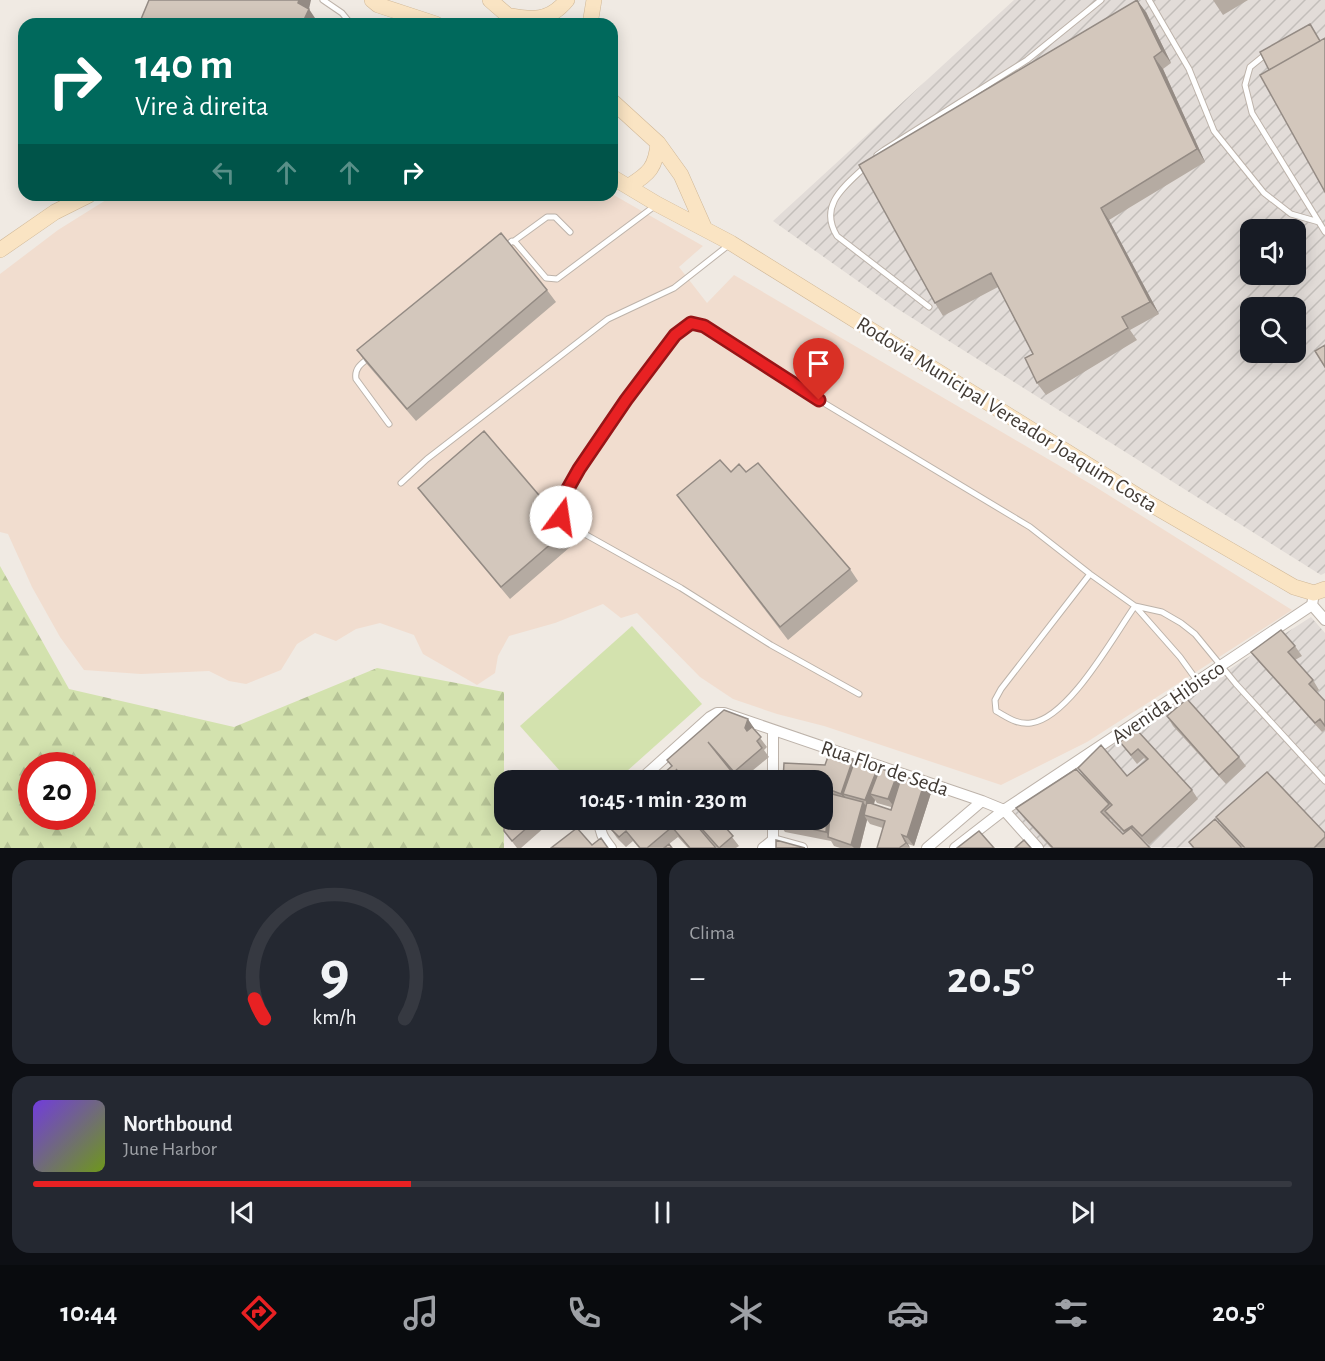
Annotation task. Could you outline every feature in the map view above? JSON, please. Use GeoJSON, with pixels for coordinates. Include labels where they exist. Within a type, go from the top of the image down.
{"type":"FeatureCollection","features":[{"type":"Feature","properties":{"kind":"main road"},"geometry":{"type":"LineString","coordinates":[[490,0],[511,18]]}},
{"type":"Feature","properties":{"kind":"main road"},"geometry":{"type":"LineString","coordinates":[[525,18],[543,17],[556,12],[567,0]]}},
{"type":"Feature","properties":{"kind":"main road"},"geometry":{"type":"LineString","coordinates":[[591,18],[594,0]]}},
{"type":"Feature","properties":{"kind":"main road"},"geometry":{"type":"LineString","coordinates":[[380,4],[404,18]]}},
{"type":"Feature","properties":{"kind":"main road"},"geometry":{"type":"LineString","coordinates":[[380,4],[419,18]]}},
{"type":"Feature","properties":{"kind":"main road"},"geometry":{"type":"LineString","coordinates":[[618,106],[658,143],[681,176],[704,227]]}},
{"type":"Feature","properties":{"kind":"main road"},"geometry":{"type":"LineString","coordinates":[[629,186],[645,177],[651,170],[657,158],[658,143]]}},
{"type":"Feature","properties":{"kind":"main road","name":"Rodovia Municipal Vereador Joaquim Costa"},"geometry":{"type":"LineString","coordinates":[[618,180],[657,204],[731,243],[1154,506],[1294,587],[1317,596]]}},
{"type":"Feature","properties":{"kind":"main road"},"geometry":{"type":"LineString","coordinates":[[0,250],[55,212],[78,201]]}},
{"type":"Feature","properties":{"kind":"street"},"geometry":{"type":"LineString","coordinates":[[1317,596],[1325,620]]}},
{"type":"Feature","properties":{"kind":"street","name":"Avenida Hibisco"},"geometry":{"type":"LineString","coordinates":[[955,848],[1004,810],[1198,682],[1317,596]]}},
{"type":"Feature","properties":{"kind":"street","name":"Rua Flor de Seda"},"geometry":{"type":"LineString","coordinates":[[651,770],[710,717],[717,713],[724,713],[1004,810],[1038,848]]}},
{"type":"Feature","properties":{"kind":"street"},"geometry":{"type":"LineString","coordinates":[[773,730],[773,770]]}},
{"type":"Feature","properties":{"kind":"street"},"geometry":{"type":"LineString","coordinates":[[927,848],[982,801]]}},
{"type":"Feature","properties":{"kind":"street"},"geometry":{"type":"LineString","coordinates":[[601,830],[602,836],[611,848]]}},
{"type":"Feature","properties":{"kind":"street"},"geometry":{"type":"LineString","coordinates":[[763,848],[773,844],[802,848]]}},
{"type":"Feature","properties":{"kind":"lane"},"geometry":{"type":"LineString","coordinates":[[323,0],[346,18]]}},
{"type":"Feature","properties":{"kind":"lane"},"geometry":{"type":"LineString","coordinates":[[929,307],[837,236],[830,226],[831,207],[841,189],[884,150],[1027,60],[1101,0]]}},
{"type":"Feature","properties":{"kind":"lane"},"geometry":{"type":"LineString","coordinates":[[1149,0],[1189,69],[1214,131],[1264,193],[1291,214],[1319,222]]}},
{"type":"Feature","properties":{"kind":"lane"},"geometry":{"type":"LineString","coordinates":[[1271,51],[1250,68],[1245,85],[1251,113],[1325,232]]}},
{"type":"Feature","properties":{"kind":"lane"},"geometry":{"type":"LineString","coordinates":[[514,242],[546,278],[556,279],[657,204]]}},
{"type":"Feature","properties":{"kind":"lane"},"geometry":{"type":"LineString","coordinates":[[503,249],[547,217],[555,217],[570,232]]}},
{"type":"Feature","properties":{"kind":"lane"},"geometry":{"type":"LineString","coordinates":[[401,483],[427,459],[608,319],[674,288],[731,243]]}},
{"type":"Feature","properties":{"kind":"lane"},"geometry":{"type":"LineString","coordinates":[[859,694],[771,645],[681,588],[574,528],[561,517],[561,501],[579,469],[631,392],[675,335],[691,323],[704,326],[819,400],[1030,527],[1089,574],[1135,606],[1180,657],[1198,682]]}},
{"type":"Feature","properties":{"kind":"lane"},"geometry":{"type":"LineString","coordinates":[[377,351],[359,366],[355,374],[356,379],[389,424]]}},
{"type":"Feature","properties":{"kind":"lane"},"geometry":{"type":"LineString","coordinates":[[1089,574],[1001,689],[995,700],[996,711],[1016,722],[1031,723],[1058,711],[1074,694],[1135,606]]}},
{"type":"Feature","properties":{"kind":"lane"},"geometry":{"type":"LineString","coordinates":[[1135,606],[1162,612],[1195,634],[1325,781]]}},
{"type":"Feature","properties":{"kind":"shaded area"},"geometry":{"type":"Polygon","coordinates":[[[1014,0],[1325,0],[1325,573],[1321,575],[893,306],[773,221],[1014,0]]]}},
{"type":"Feature","properties":{"kind":"shaded area"},"geometry":{"type":"Polygon","coordinates":[[[618,197],[703,246],[679,267],[707,303],[734,275],[1094,486],[1292,610],[1087,742],[1001,785],[824,726],[777,714],[733,699],[700,677],[637,613],[621,618],[603,604],[555,623],[509,636],[498,656],[495,673],[477,685],[423,654],[414,635],[380,623],[356,629],[336,641],[315,633],[297,644],[281,670],[246,684],[229,681],[209,671],[141,674],[84,670],[60,637],[32,587],[8,534],[0,532],[0,274],[58,230],[104,201],[618,201],[618,197]]]}},
{"type":"Feature","properties":{"kind":"shaded area"},"geometry":{"type":"Polygon","coordinates":[[[1311,617],[1325,633],[1325,848],[1044,848],[1010,810],[1311,617]]]}},
{"type":"Feature","properties":{"kind":"green space"},"geometry":{"type":"Polygon","coordinates":[[[0,566],[69,689],[234,727],[377,668],[504,692],[504,770],[494,770],[494,830],[504,830],[504,848],[0,848],[0,566]]]}},
{"type":"Feature","properties":{"kind":"green space"},"geometry":{"type":"Polygon","coordinates":[[[632,626],[702,704],[628,770],[559,770],[520,726],[632,626]]]}},
{"type":"Feature","properties":{"kind":"building"},"geometry":{"type":"Polygon","coordinates":[[[149,0],[299,0],[298,3],[309,9],[305,18],[142,18],[149,0]]]}},
{"type":"Feature","properties":{"kind":"building"},"geometry":{"type":"Polygon","coordinates":[[[1137,0],[1162,51],[1154,57],[1197,149],[1101,208],[1150,302],[1122,317],[1128,328],[1037,383],[1025,358],[1033,354],[991,273],[935,303],[859,165],[1137,0]]]}},
{"type":"Feature","properties":{"kind":"building"},"geometry":{"type":"Polygon","coordinates":[[[1310,24],[1320,41],[1269,70],[1260,52],[1310,24]]]}},
{"type":"Feature","properties":{"kind":"building"},"geometry":{"type":"Polygon","coordinates":[[[1325,38],[1325,192],[1260,75],[1325,38]]]}},
{"type":"Feature","properties":{"kind":"building"},"geometry":{"type":"Polygon","coordinates":[[[501,233],[547,290],[407,409],[357,350],[501,233]]]}},
{"type":"Feature","properties":{"kind":"building"},"geometry":{"type":"Polygon","coordinates":[[[1325,345],[1325,367],[1315,351],[1325,345]]]}},
{"type":"Feature","properties":{"kind":"building"},"geometry":{"type":"Polygon","coordinates":[[[484,431],[568,529],[501,587],[418,488],[484,431]]]}},
{"type":"Feature","properties":{"kind":"building"},"geometry":{"type":"Polygon","coordinates":[[[720,460],[731,472],[739,464],[746,472],[758,463],[850,569],[780,627],[677,495],[720,460]]]}},
{"type":"Feature","properties":{"kind":"building"},"geometry":{"type":"Polygon","coordinates":[[[1281,630],[1295,646],[1288,652],[1313,680],[1309,684],[1325,701],[1325,726],[1320,719],[1315,723],[1251,652],[1281,630]]]}},
{"type":"Feature","properties":{"kind":"building"},"geometry":{"type":"Polygon","coordinates":[[[1187,699],[1239,757],[1219,775],[1167,716],[1187,699]]]}},
{"type":"Feature","properties":{"kind":"building"},"geometry":{"type":"Polygon","coordinates":[[[724,710],[748,719],[745,728],[747,731],[752,727],[761,737],[757,741],[762,748],[736,770],[732,770],[708,742],[730,770],[667,770],[672,766],[667,760],[724,710]]]}},
{"type":"Feature","properties":{"kind":"building"},"geometry":{"type":"Polygon","coordinates":[[[1135,728],[1192,790],[1142,836],[1132,826],[1124,831],[1105,811],[1112,805],[1078,768],[1101,745],[1127,776],[1148,759],[1138,749],[1131,755],[1120,742],[1135,728]]]}},
{"type":"Feature","properties":{"kind":"building"},"geometry":{"type":"Polygon","coordinates":[[[830,751],[853,759],[841,794],[833,791],[833,770],[784,770],[784,763],[825,765],[830,751]]]}},
{"type":"Feature","properties":{"kind":"building"},"geometry":{"type":"Polygon","coordinates":[[[855,760],[878,767],[865,800],[843,794],[855,760]]]}},
{"type":"Feature","properties":{"kind":"building"},"geometry":{"type":"Polygon","coordinates":[[[880,768],[897,775],[888,799],[870,794],[880,768]]]}},
{"type":"Feature","properties":{"kind":"building"},"geometry":{"type":"Polygon","coordinates":[[[1076,769],[1109,804],[1101,812],[1123,834],[1131,828],[1150,848],[1053,848],[1016,808],[1076,769]]]}},
{"type":"Feature","properties":{"kind":"building"},"geometry":{"type":"Polygon","coordinates":[[[1267,772],[1325,833],[1325,837],[1314,848],[1245,848],[1216,817],[1267,772]]]}},
{"type":"Feature","properties":{"kind":"building"},"geometry":{"type":"Polygon","coordinates":[[[902,775],[924,784],[907,837],[902,835],[906,843],[899,848],[877,848],[885,821],[864,815],[867,802],[891,810],[902,775]]]}},
{"type":"Feature","properties":{"kind":"building"},"geometry":{"type":"Polygon","coordinates":[[[833,794],[863,802],[851,845],[828,837],[829,830],[833,830],[833,794]]]}},
{"type":"Feature","properties":{"kind":"building"},"geometry":{"type":"Polygon","coordinates":[[[1215,819],[1242,848],[1194,848],[1189,842],[1215,819]]]}},
{"type":"Feature","properties":{"kind":"building"},"geometry":{"type":"Polygon","coordinates":[[[504,830],[524,830],[512,841],[504,830]]]}},
{"type":"Feature","properties":{"kind":"building"},"geometry":{"type":"Polygon","coordinates":[[[574,830],[579,830],[592,845],[601,838],[608,848],[551,848],[574,830]]]}},
{"type":"Feature","properties":{"kind":"building"},"geometry":{"type":"Polygon","coordinates":[[[612,830],[668,830],[647,848],[640,848],[626,831],[619,837],[612,830]]]}},
{"type":"Feature","properties":{"kind":"building"},"geometry":{"type":"Polygon","coordinates":[[[675,830],[700,830],[716,848],[690,848],[675,830]]]}},
{"type":"Feature","properties":{"kind":"building"},"geometry":{"type":"Polygon","coordinates":[[[703,830],[728,830],[733,836],[719,848],[703,830]]]}},
{"type":"Feature","properties":{"kind":"building"},"geometry":{"type":"Polygon","coordinates":[[[979,831],[994,848],[957,848],[979,831]]]}},
{"type":"Feature","properties":{"kind":"building"},"geometry":{"type":"Polygon","coordinates":[[[776,840],[805,848],[776,848],[776,840]]]}},
{"type":"Feature","properties":{"kind":"building"},"geometry":{"type":"Polygon","coordinates":[[[1024,840],[1031,848],[1015,848],[1024,840]]]}},
{"type":"Feature","properties":{"kind":"route"},"geometry":{"type":"LineString","coordinates":[[561,517],[561,501],[579,469],[637,383],[684,326],[691,323],[704,326],[819,400]]}}]}
